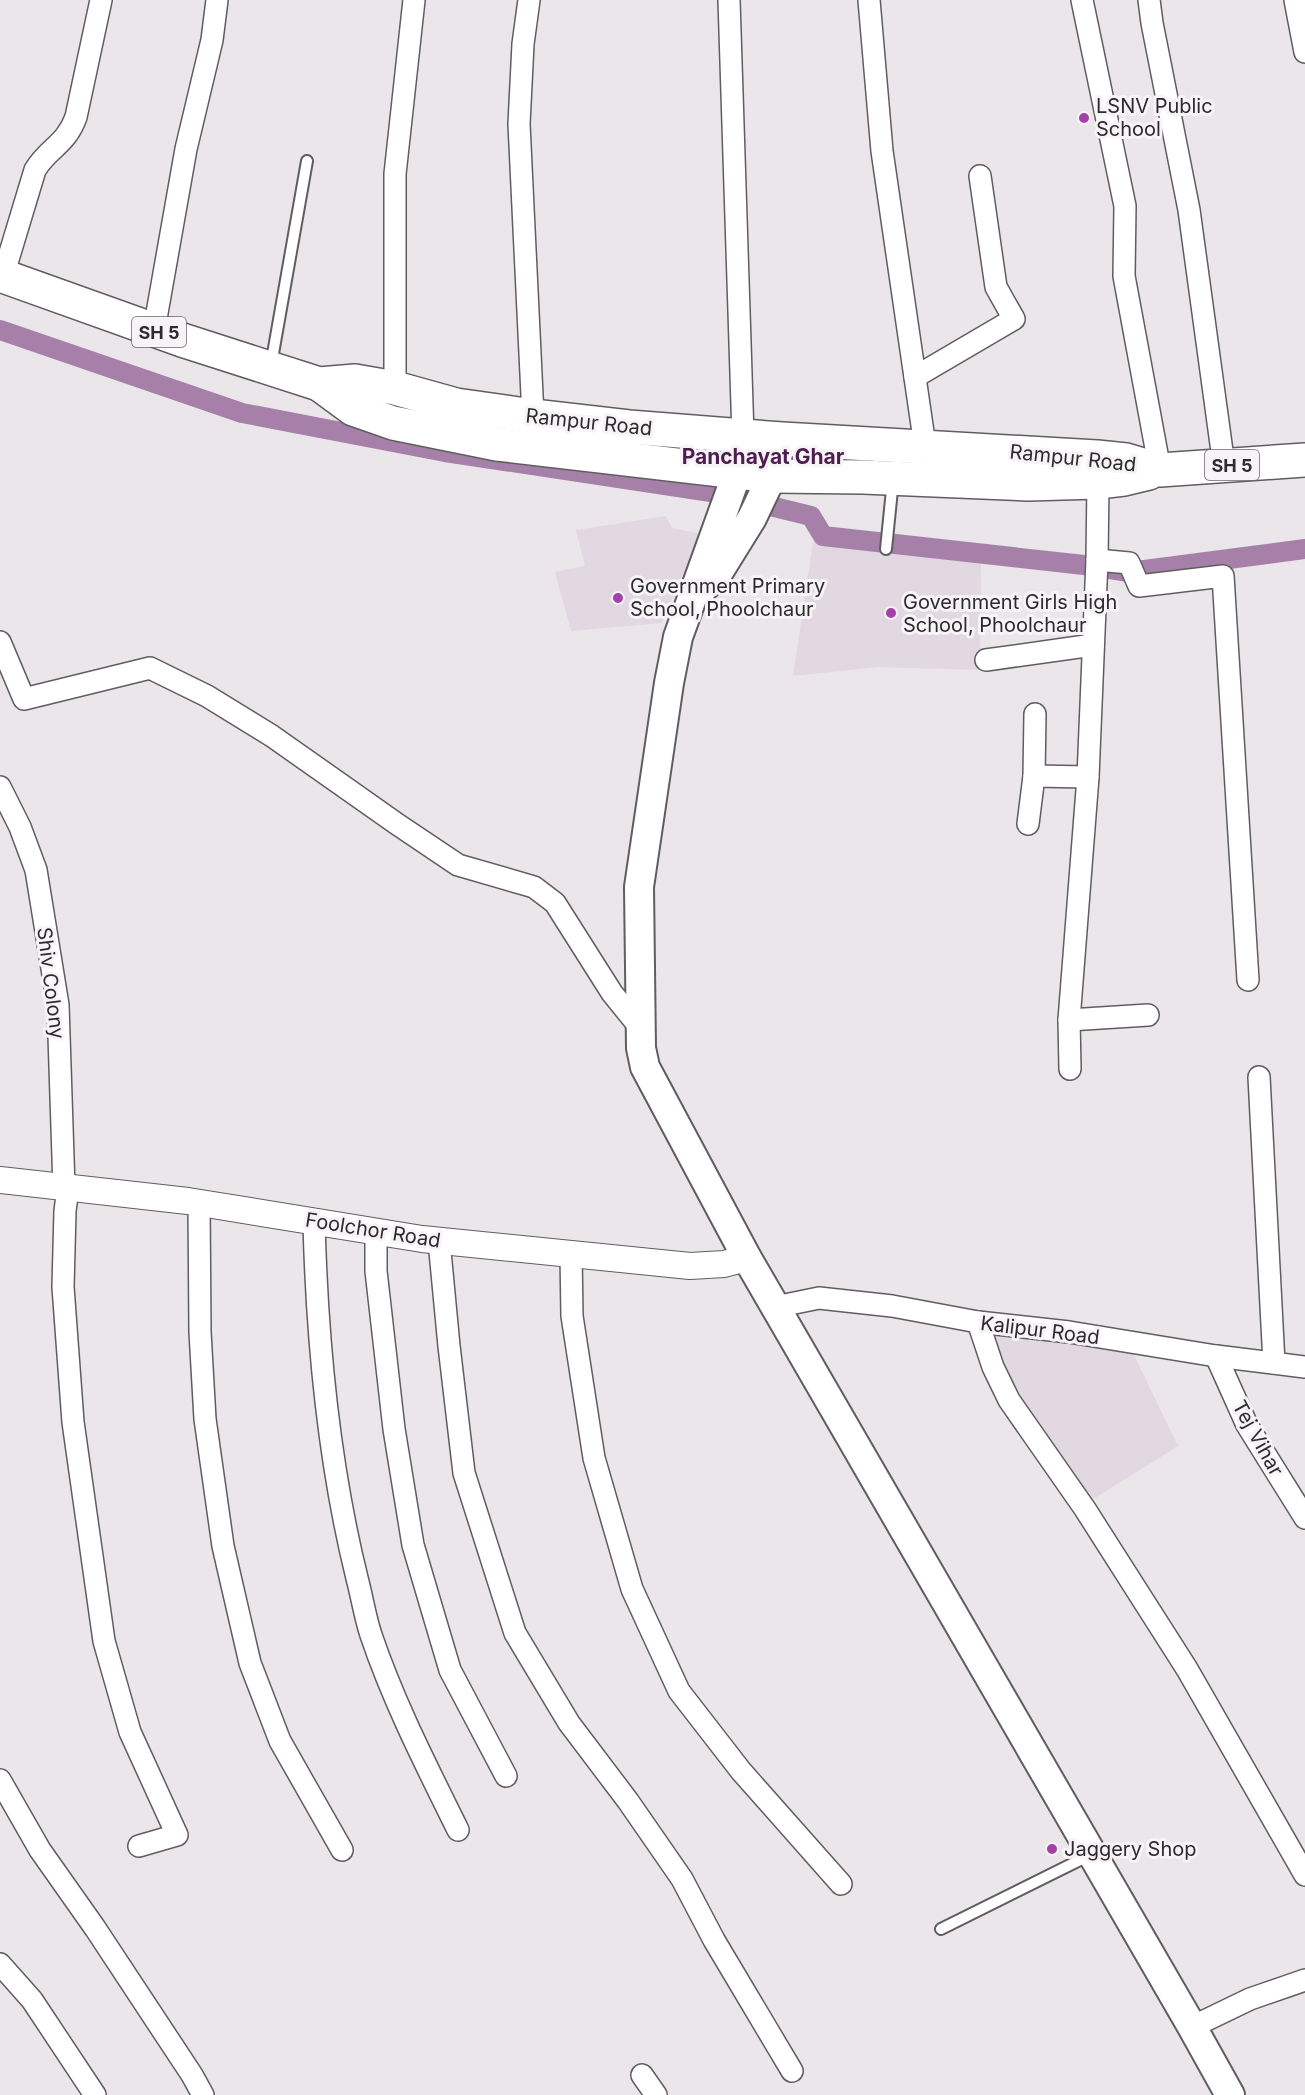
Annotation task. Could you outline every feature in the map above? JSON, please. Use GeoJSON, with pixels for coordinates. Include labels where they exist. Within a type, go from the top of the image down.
{"type":"FeatureCollection","features":[{"type":"Feature","properties":{"kind":"main road","name":"Rampur Road"},"geometry":{"type":"LineString","coordinates":[[2,276],[154,330],[319,384],[355,381],[395,388],[456,405],[533,416],[629,427],[782,439],[1126,460],[1160,470],[1305,460]]}},
{"type":"Feature","properties":{"kind":"main road"},"geometry":{"type":"LineString","coordinates":[[319,384],[353,409],[393,423],[497,444],[772,476],[1028,484],[1098,482],[1124,479],[1160,470]]}},
{"type":"Feature","properties":{"kind":"main road"},"geometry":{"type":"LineString","coordinates":[[746,436],[736,472],[678,637],[669,683],[639,887],[642,1048],[645,1067],[747,1258],[1230,2095]]}},
{"type":"Feature","properties":{"kind":"main road"},"geometry":{"type":"LineString","coordinates":[[694,596],[716,576],[752,518],[772,476],[782,439]]}},
{"type":"Feature","properties":{"kind":"street"},"geometry":{"type":"LineString","coordinates":[[2,276],[35,170],[40,161],[71,130],[76,117],[101,0]]}},
{"type":"Feature","properties":{"kind":"street"},"geometry":{"type":"LineString","coordinates":[[154,330],[186,149],[212,40],[217,0]]}},
{"type":"Feature","properties":{"kind":"street"},"geometry":{"type":"LineString","coordinates":[[395,388],[395,174],[414,0]]}},
{"type":"Feature","properties":{"kind":"street"},"geometry":{"type":"LineString","coordinates":[[529,0],[523,44],[519,123],[533,416]]}},
{"type":"Feature","properties":{"kind":"street"},"geometry":{"type":"LineString","coordinates":[[729,0],[746,436]]}},
{"type":"Feature","properties":{"kind":"street"},"geometry":{"type":"LineString","coordinates":[[869,0],[882,151],[925,446]]}},
{"type":"Feature","properties":{"kind":"street"},"geometry":{"type":"LineString","coordinates":[[1082,0],[1125,206],[1124,276],[1160,470]]}},
{"type":"Feature","properties":{"kind":"street"},"geometry":{"type":"LineString","coordinates":[[1149,0],[1189,210],[1224,466]]}},
{"type":"Feature","properties":{"kind":"street"},"geometry":{"type":"LineString","coordinates":[[1295,0],[1305,52]]}},
{"type":"Feature","properties":{"kind":"street"},"geometry":{"type":"LineString","coordinates":[[915,377],[1014,319],[996,287],[980,176]]}},
{"type":"Feature","properties":{"kind":"street"},"geometry":{"type":"LineString","coordinates":[[1071,1069],[1069,1020],[1088,777],[1097,568],[1098,482]]}},
{"type":"Feature","properties":{"kind":"street"},"geometry":{"type":"LineString","coordinates":[[1097,568],[1129,563],[1139,586],[1223,576],[1248,980]]}},
{"type":"Feature","properties":{"kind":"street"},"geometry":{"type":"LineString","coordinates":[[0,642],[24,699],[150,668],[207,696],[272,736],[397,825],[458,865],[534,887],[555,903],[612,993],[642,1030]]}},
{"type":"Feature","properties":{"kind":"street"},"geometry":{"type":"LineString","coordinates":[[986,660],[1093,645]]}},
{"type":"Feature","properties":{"kind":"street"},"geometry":{"type":"LineString","coordinates":[[1028,824],[1034,776],[1035,714]]}},
{"type":"Feature","properties":{"kind":"street"},"geometry":{"type":"LineString","coordinates":[[1034,776],[1088,777]]}},
{"type":"Feature","properties":{"kind":"street","name":"Shiv Colony"},"geometry":{"type":"LineString","coordinates":[[0,787],[20,827],[36,870],[58,1005],[66,1188],[63,1287],[73,1422],[104,1641],[130,1732],[177,1834],[139,1845]]}},
{"type":"Feature","properties":{"kind":"street"},"geometry":{"type":"LineString","coordinates":[[1069,1020],[1148,1015]]}},
{"type":"Feature","properties":{"kind":"street"},"geometry":{"type":"LineString","coordinates":[[1259,1077],[1274,1363]]}},
{"type":"Feature","properties":{"kind":"street","name":"Foolchor Road"},"geometry":{"type":"LineString","coordinates":[[0,1180],[199,1203],[440,1241],[690,1266],[724,1264],[747,1258]]}},
{"type":"Feature","properties":{"kind":"street"},"geometry":{"type":"LineString","coordinates":[[199,1203],[200,1332],[205,1419],[223,1546],[250,1663],[280,1741],[342,1850]]}},
{"type":"Feature","properties":{"kind":"street"},"geometry":{"type":"LineString","coordinates":[[314,1222],[316,1301],[325,1393],[345,1532],[371,1635],[408,1730],[458,1830]]}},
{"type":"Feature","properties":{"kind":"street"},"geometry":{"type":"LineString","coordinates":[[376,1232],[376,1271],[393,1418],[413,1545],[450,1670],[506,1776]]}},
{"type":"Feature","properties":{"kind":"street"},"geometry":{"type":"LineString","coordinates":[[440,1241],[449,1346],[464,1473],[515,1633],[569,1723],[628,1801],[682,1879],[714,1940],[792,2072]]}},
{"type":"Feature","properties":{"kind":"street"},"geometry":{"type":"LineString","coordinates":[[571,1254],[572,1316],[594,1458],[632,1589],[679,1691],[741,1771],[841,1884]]}},
{"type":"Feature","properties":{"kind":"street","name":"Kalipur Road"},"geometry":{"type":"LineString","coordinates":[[775,1307],[819,1298],[892,1306],[978,1322],[1069,1332],[1216,1356],[1305,1367]]}},
{"type":"Feature","properties":{"kind":"street"},"geometry":{"type":"LineString","coordinates":[[978,1322],[993,1366],[1009,1400],[1085,1509],[1187,1669],[1305,1875]]}},
{"type":"Feature","properties":{"kind":"street","name":"Tej Vihar"},"geometry":{"type":"LineString","coordinates":[[1216,1356],[1247,1425],[1305,1518]]}},
{"type":"Feature","properties":{"kind":"street"},"geometry":{"type":"LineString","coordinates":[[0,1780],[40,1850],[95,1928],[203,2095]]}},
{"type":"Feature","properties":{"kind":"street"},"geometry":{"type":"LineString","coordinates":[[0,1964],[32,2000],[96,2095]]}},
{"type":"Feature","properties":{"kind":"street"},"geometry":{"type":"LineString","coordinates":[[1192,2027],[1250,1999],[1305,1980]]}},
{"type":"Feature","properties":{"kind":"street"},"geometry":{"type":"LineString","coordinates":[[642,2075],[656,2095]]}},
{"type":"Feature","properties":{"kind":"lane"},"geometry":{"type":"LineString","coordinates":[[271,369],[307,161]]}},
{"type":"Feature","properties":{"kind":"lane"},"geometry":{"type":"LineString","coordinates":[[886,549],[893,478]]}},
{"type":"Feature","properties":{"kind":"lane"},"geometry":{"type":"LineString","coordinates":[[941,1929],[1093,1854]]}},
{"type":"Feature","properties":{"kind":"shaded area","name":"Government Primary School, Phoolchaur"},"geometry":{"type":"Polygon","coordinates":[[[666,516],[672,528],[706,535],[685,569],[662,623],[571,631],[555,572],[585,566],[576,530],[666,516]]]}},
{"type":"Feature","properties":{"kind":"shaded area","name":"Government Girls High School, Phoolchaur"},"geometry":{"type":"Polygon","coordinates":[[[813,542],[981,558],[980,670],[878,667],[793,676],[813,542]]]}},
{"type":"Feature","properties":{"kind":"shaded area"},"geometry":{"type":"Polygon","coordinates":[[[993,1335],[1132,1351],[1178,1446],[1090,1501],[1016,1399],[993,1335]]]}},
{"type":"Feature","properties":{"kind":"waterway"},"geometry":{"type":"LineString","coordinates":[[0,330],[242,413],[445,452],[744,497]]}},
{"type":"Feature","properties":{"kind":"waterway"},"geometry":{"type":"LineString","coordinates":[[766,505],[811,516],[823,536],[1129,572],[1305,549]]}},
{"type":"Feature","properties":{"kind":"place","name":"LSNV Public School"},"geometry":{"type":"Point","coordinates":[1084,118]}},
{"type":"Feature","properties":{"kind":"place","name":"Government Primary School, Phoolchaur"},"geometry":{"type":"Point","coordinates":[618,598]}},
{"type":"Feature","properties":{"kind":"place","name":"Government Girls High School, Phoolchaur"},"geometry":{"type":"Point","coordinates":[891,613]}},
{"type":"Feature","properties":{"kind":"place","name":"Jaggery Shop"},"geometry":{"type":"Point","coordinates":[1052,1849]}},
{"type":"Feature","properties":{"kind":"district","name":"Panchayat Ghar"},"geometry":{"type":"Point","coordinates":[763,456]}}]}
